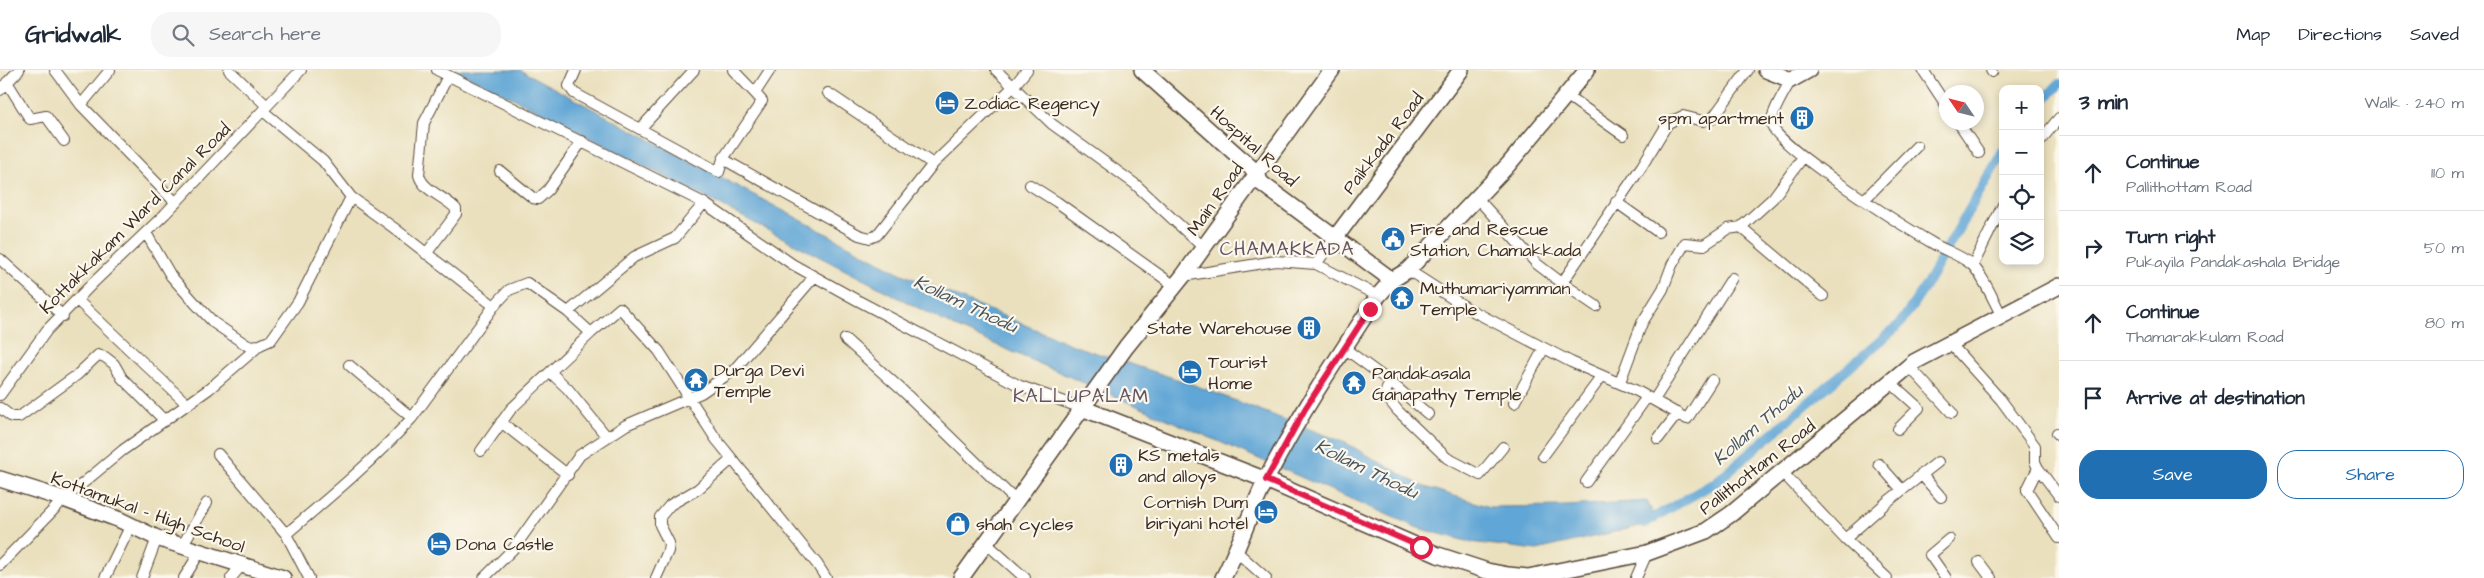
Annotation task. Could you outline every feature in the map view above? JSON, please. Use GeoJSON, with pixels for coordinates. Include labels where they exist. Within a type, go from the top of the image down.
{"type":"FeatureCollection","features":[{"type":"Feature","properties":{"kind":"street"},"geometry":{"type":"LineString","coordinates":[[19,70],[4,86],[30,119],[46,116],[64,141]]}},
{"type":"Feature","properties":{"kind":"street"},"geometry":{"type":"LineString","coordinates":[[55,70],[81,105],[176,202]]}},
{"type":"Feature","properties":{"kind":"street"},"geometry":{"type":"LineString","coordinates":[[81,105],[110,70]]}},
{"type":"Feature","properties":{"kind":"street"},"geometry":{"type":"LineString","coordinates":[[229,70],[265,108],[323,161],[351,197],[494,306]]}},
{"type":"Feature","properties":{"kind":"street","name":"Kottakkakam Ward Canal Road"},"geometry":{"type":"LineString","coordinates":[[0,395],[47,330],[176,202],[300,70]]}},
{"type":"Feature","properties":{"kind":"street"},"geometry":{"type":"LineString","coordinates":[[437,70],[579,138],[704,202],[814,277],[1020,386],[1086,403],[961,578]]}},
{"type":"Feature","properties":{"kind":"street"},"geometry":{"type":"LineString","coordinates":[[576,70],[568,86],[573,94],[641,128],[719,172],[723,160],[762,101],[733,70]]}},
{"type":"Feature","properties":{"kind":"street"},"geometry":{"type":"LineString","coordinates":[[641,128],[694,70]]}},
{"type":"Feature","properties":{"kind":"street"},"geometry":{"type":"LineString","coordinates":[[754,93],[770,70]]}},
{"type":"Feature","properties":{"kind":"street"},"geometry":{"type":"LineString","coordinates":[[996,70],[1012,88],[1052,124],[1135,184],[1204,248]]}},
{"type":"Feature","properties":{"kind":"street"},"geometry":{"type":"LineString","coordinates":[[723,160],[859,235],[870,238],[877,235],[933,164],[1012,88],[1027,70]]}},
{"type":"Feature","properties":{"kind":"street","name":"Hospital Road"},"geometry":{"type":"LineString","coordinates":[[1142,70],[1256,172],[1261,183],[1392,280]]}},
{"type":"Feature","properties":{"kind":"street","name":"Main Road"},"geometry":{"type":"LineString","coordinates":[[1086,403],[1126,347],[1204,248],[1256,172],[1332,70]]}},
{"type":"Feature","properties":{"kind":"street","name":"Paikkada Road"},"geometry":{"type":"LineString","coordinates":[[1335,238],[1461,70]]}},
{"type":"Feature","properties":{"kind":"street"},"geometry":{"type":"LineString","coordinates":[[1223,578],[1237,552],[1268,476],[1305,409],[1378,296],[1392,280],[1408,270],[1477,198],[1587,70]]}},
{"type":"Feature","properties":{"kind":"street"},"geometry":{"type":"LineString","coordinates":[[1562,283],[1668,124],[1683,116],[1703,121],[1712,119],[1748,70]]}},
{"type":"Feature","properties":{"kind":"street"},"geometry":{"type":"LineString","coordinates":[[1766,70],[1790,80]]}},
{"type":"Feature","properties":{"kind":"street"},"geometry":{"type":"LineString","coordinates":[[1809,70],[1790,80],[1772,118],[1772,126],[1776,133],[1803,157],[1864,200],[1969,263],[2002,316]]}},
{"type":"Feature","properties":{"kind":"street"},"geometry":{"type":"LineString","coordinates":[[1923,70],[1939,95]]}},
{"type":"Feature","properties":{"kind":"street"},"geometry":{"type":"LineString","coordinates":[[426,254],[456,214],[456,209],[452,204],[422,183],[419,175],[424,123],[448,76]]}},
{"type":"Feature","properties":{"kind":"street"},"geometry":{"type":"LineString","coordinates":[[828,93],[933,164]]}},
{"type":"Feature","properties":{"kind":"street"},"geometry":{"type":"LineString","coordinates":[[1566,95],[1623,135]]}},
{"type":"Feature","properties":{"kind":"street"},"geometry":{"type":"LineString","coordinates":[[2044,137],[2059,118]]}},
{"type":"Feature","properties":{"kind":"street"},"geometry":{"type":"LineString","coordinates":[[1963,130],[1979,153]]}},
{"type":"Feature","properties":{"kind":"street"},"geometry":{"type":"LineString","coordinates":[[500,171],[533,198],[538,199],[548,190],[579,138]]}},
{"type":"Feature","properties":{"kind":"street"},"geometry":{"type":"LineString","coordinates":[[1864,200],[1917,146]]}},
{"type":"Feature","properties":{"kind":"street"},"geometry":{"type":"LineString","coordinates":[[1620,382],[1642,323],[1663,289],[1672,266],[1685,243],[1704,245],[1728,229],[1741,227],[1773,198],[1803,157]]}},
{"type":"Feature","properties":{"kind":"street"},"geometry":{"type":"LineString","coordinates":[[1030,186],[1179,281],[1276,260],[1316,264],[1378,296]]}},
{"type":"Feature","properties":{"kind":"street"},"geometry":{"type":"LineString","coordinates":[[0,565],[64,498],[123,450],[188,405],[260,345],[271,340],[298,302],[351,197]]}},
{"type":"Feature","properties":{"kind":"street"},"geometry":{"type":"LineString","coordinates":[[1477,198],[1537,264],[1596,306]]}},
{"type":"Feature","properties":{"kind":"street"},"geometry":{"type":"LineString","coordinates":[[568,312],[634,257],[675,238],[704,202]]}},
{"type":"Feature","properties":{"kind":"street"},"geometry":{"type":"LineString","coordinates":[[1616,202],[1658,232]]}},
{"type":"Feature","properties":{"kind":"street"},"geometry":{"type":"LineString","coordinates":[[1969,263],[1999,212]]}},
{"type":"Feature","properties":{"kind":"street"},"geometry":{"type":"LineString","coordinates":[[1741,227],[1824,296]]}},
{"type":"Feature","properties":{"kind":"street"},"geometry":{"type":"LineString","coordinates":[[146,232],[171,276],[214,323],[248,346],[260,345]]}},
{"type":"Feature","properties":{"kind":"street"},"geometry":{"type":"LineString","coordinates":[[1316,264],[1335,238]]}},
{"type":"Feature","properties":{"kind":"street"},"geometry":{"type":"LineString","coordinates":[[0,259],[63,316]]}},
{"type":"Feature","properties":{"kind":"street"},"geometry":{"type":"LineString","coordinates":[[1408,270],[1467,308],[1544,348],[1602,376],[1620,382],[1687,419],[1712,380]]}},
{"type":"Feature","properties":{"kind":"street"},"geometry":{"type":"LineString","coordinates":[[484,578],[514,548],[568,475],[580,455],[626,425],[702,392],[734,370],[814,277]]}},
{"type":"Feature","properties":{"kind":"street"},"geometry":{"type":"LineString","coordinates":[[1586,482],[1651,398],[1732,278]]}},
{"type":"Feature","properties":{"kind":"street"},"geometry":{"type":"LineString","coordinates":[[286,534],[364,469],[412,418],[494,306],[509,290],[527,283],[568,312],[591,333]]}},
{"type":"Feature","properties":{"kind":"street","name":"Pallithottam Road"},"geometry":{"type":"LineString","coordinates":[[1086,403],[1268,476],[1438,555],[1487,571],[1529,578],[1647,553],[1706,530],[1731,514],[1909,366],[1949,342],[2058,288]]}},
{"type":"Feature","properties":{"kind":"street"},"geometry":{"type":"LineString","coordinates":[[77,300],[188,405]]}},
{"type":"Feature","properties":{"kind":"street"},"geometry":{"type":"LineString","coordinates":[[481,450],[501,422],[528,392],[620,308],[659,351],[688,398],[732,459],[817,564],[826,578]]}},
{"type":"Feature","properties":{"kind":"street"},"geometry":{"type":"LineString","coordinates":[[844,339],[903,391],[1016,501]]}},
{"type":"Feature","properties":{"kind":"street"},"geometry":{"type":"LineString","coordinates":[[1949,342],[2001,400],[2035,446],[2034,462],[2059,496]]}},
{"type":"Feature","properties":{"kind":"street"},"geometry":{"type":"LineString","coordinates":[[1344,348],[1389,381],[1428,414]]}},
{"type":"Feature","properties":{"kind":"street"},"geometry":{"type":"LineString","coordinates":[[1514,403],[1544,348]]}},
{"type":"Feature","properties":{"kind":"street"},"geometry":{"type":"LineString","coordinates":[[0,408],[12,418],[19,417],[78,375],[98,355],[105,356],[114,364],[122,378],[165,421]]}},
{"type":"Feature","properties":{"kind":"street"},"geometry":{"type":"LineString","coordinates":[[349,365],[412,418]]}},
{"type":"Feature","properties":{"kind":"street"},"geometry":{"type":"LineString","coordinates":[[1909,366],[1952,413]]}},
{"type":"Feature","properties":{"kind":"street"},"geometry":{"type":"LineString","coordinates":[[550,372],[568,389],[608,437]]}},
{"type":"Feature","properties":{"kind":"street"},"geometry":{"type":"LineString","coordinates":[[1543,456],[1602,376]]}},
{"type":"Feature","properties":{"kind":"street"},"geometry":{"type":"LineString","coordinates":[[1389,381],[1385,395],[1398,411],[1447,458],[1480,475],[1504,447]]}},
{"type":"Feature","properties":{"kind":"street"},"geometry":{"type":"LineString","coordinates":[[1890,382],[1919,408],[1898,429]]}},
{"type":"Feature","properties":{"kind":"street"},"geometry":{"type":"LineString","coordinates":[[1658,439],[1678,413]]}},
{"type":"Feature","properties":{"kind":"street"},"geometry":{"type":"LineString","coordinates":[[501,422],[568,475]]}},
{"type":"Feature","properties":{"kind":"street"},"geometry":{"type":"LineString","coordinates":[[218,454],[286,534],[309,578]]}},
{"type":"Feature","properties":{"kind":"street"},"geometry":{"type":"LineString","coordinates":[[656,578],[669,544],[660,524],[660,516],[670,505],[698,489],[732,459]]}},
{"type":"Feature","properties":{"kind":"street"},"geometry":{"type":"LineString","coordinates":[[1845,539],[1938,462]]}},
{"type":"Feature","properties":{"kind":"street"},"geometry":{"type":"LineString","coordinates":[[1880,464],[1902,490]]}},
{"type":"Feature","properties":{"kind":"street"},"geometry":{"type":"LineString","coordinates":[[2038,468],[2027,490],[2059,538]]}},
{"type":"Feature","properties":{"kind":"street"},"geometry":{"type":"LineString","coordinates":[[1782,472],[1845,539],[1887,578]]}},
{"type":"Feature","properties":{"kind":"street"},"geometry":{"type":"LineString","coordinates":[[1922,474],[1941,497]]}},
{"type":"Feature","properties":{"kind":"street","name":"Kottamukal - High School"},"geometry":{"type":"LineString","coordinates":[[0,480],[64,498],[131,525],[157,538],[283,578]]}},
{"type":"Feature","properties":{"kind":"street"},"geometry":{"type":"LineString","coordinates":[[182,546],[207,502]]}},
{"type":"Feature","properties":{"kind":"street"},"geometry":{"type":"LineString","coordinates":[[105,578],[131,525]]}},
{"type":"Feature","properties":{"kind":"street"},"geometry":{"type":"LineString","coordinates":[[142,578],[157,538]]}},
{"type":"Feature","properties":{"kind":"street"},"geometry":{"type":"LineString","coordinates":[[1946,578],[1930,555],[1949,539]]}},
{"type":"Feature","properties":{"kind":"street"},"geometry":{"type":"LineString","coordinates":[[986,543],[1025,578]]}},
{"type":"Feature","properties":{"kind":"street"},"geometry":{"type":"LineString","coordinates":[[184,578],[200,552]]}},
{"type":"Feature","properties":{"kind":"street"},"geometry":{"type":"LineString","coordinates":[[1237,552],[1266,578]]}},
{"type":"Feature","properties":{"kind":"street"},"geometry":{"type":"LineString","coordinates":[[1636,578],[1647,553]]}},
{"type":"Feature","properties":{"kind":"street"},"geometry":{"type":"LineString","coordinates":[[1979,562],[1991,578]]}},
{"type":"Feature","properties":{"kind":"street"},"geometry":{"type":"LineString","coordinates":[[231,578],[241,566]]}},
{"type":"Feature","properties":{"kind":"water"},"geometry":{"type":"Polygon","coordinates":[[[454,70],[520,70],[900,273],[1078,347],[1189,383],[1346,443],[1422,486],[1490,507],[1566,506],[1647,501],[1657,522],[1537,550],[1470,542],[1418,528],[955,327],[519,101],[454,70]]]}},
{"type":"Feature","properties":{"kind":"waterway","name":"Kollam Thodu"},"geometry":{"type":"LineString","coordinates":[[2044,100],[2059,84]]}},
{"type":"Feature","properties":{"kind":"waterway","name":"Kollam Thodu"},"geometry":{"type":"LineString","coordinates":[[1644,523],[1716,482],[1900,324],[1925,287],[1999,158]]}},
{"type":"Feature","properties":{"kind":"place","name":"Zodiac Regency"},"geometry":{"type":"Point","coordinates":[947,103]}},
{"type":"Feature","properties":{"kind":"place","name":"spm apartment"},"geometry":{"type":"Point","coordinates":[1802,118]}},
{"type":"Feature","properties":{"kind":"place","name":"Fire and Rescue Station, Chamakkada"},"geometry":{"type":"Point","coordinates":[1393,239]}},
{"type":"Feature","properties":{"kind":"place","name":"Muthumariyamman Temple"},"geometry":{"type":"Point","coordinates":[1402,298]}},
{"type":"Feature","properties":{"kind":"place","name":"State Warehouse"},"geometry":{"type":"Point","coordinates":[1309,328]}},
{"type":"Feature","properties":{"kind":"place","name":"Tourist Home"},"geometry":{"type":"Point","coordinates":[1190,372]}},
{"type":"Feature","properties":{"kind":"place","name":"Durga Devi Temple"},"geometry":{"type":"Point","coordinates":[696,380]}},
{"type":"Feature","properties":{"kind":"place","name":"Pandakasala Ganapathy Temple"},"geometry":{"type":"Point","coordinates":[1354,383]}},
{"type":"Feature","properties":{"kind":"place","name":"KS metals and alloys"},"geometry":{"type":"Point","coordinates":[1121,465]}},
{"type":"Feature","properties":{"kind":"place","name":"Cornish Dum biriyani hotel"},"geometry":{"type":"Point","coordinates":[1266,512]}},
{"type":"Feature","properties":{"kind":"place","name":"shah cycles"},"geometry":{"type":"Point","coordinates":[958,524]}},
{"type":"Feature","properties":{"kind":"place","name":"Dona Castle"},"geometry":{"type":"Point","coordinates":[439,544]}},
{"type":"Feature","properties":{"kind":"district","name":"CHAMAKKADA"},"geometry":{"type":"Point","coordinates":[1287,248]}},
{"type":"Feature","properties":{"kind":"district","name":"KALLUPALAM"},"geometry":{"type":"Point","coordinates":[1081,395]}},
{"type":"Feature","properties":{"kind":"route"},"geometry":{"type":"LineString","coordinates":[[1370,309],[1305,409],[1266,480],[1421,547]]}}]}
